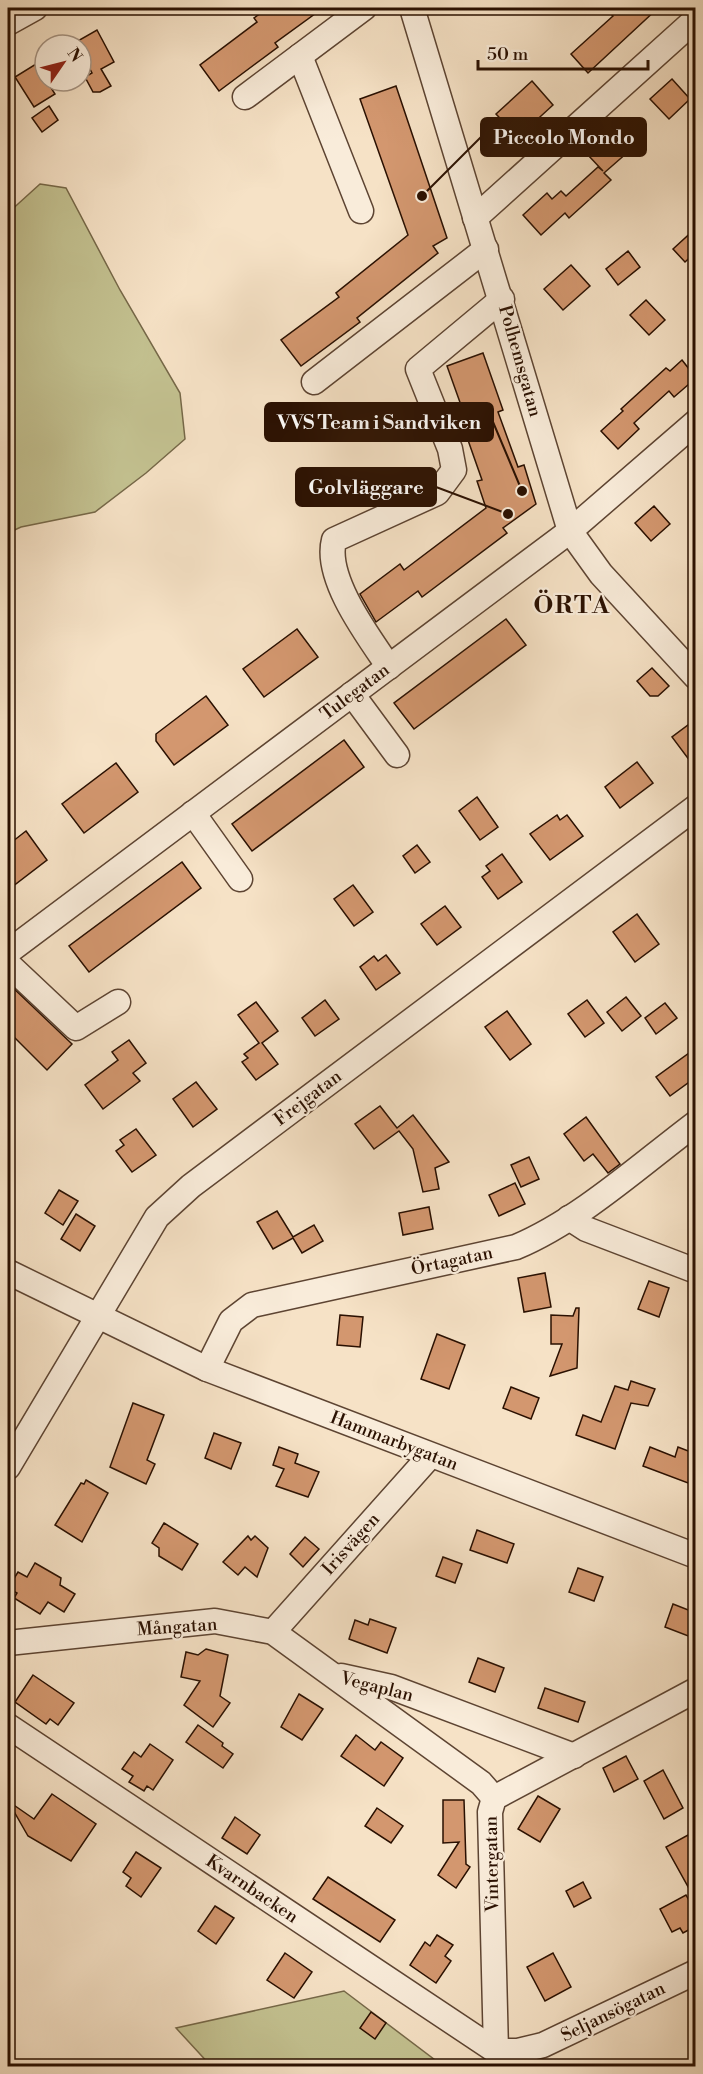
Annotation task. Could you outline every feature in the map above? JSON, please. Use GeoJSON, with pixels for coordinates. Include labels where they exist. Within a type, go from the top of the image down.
{"type":"FeatureCollection","features":[{"type":"Feature","properties":{"kind":"street"},"geometry":{"type":"LineString","coordinates":[[8,23],[35,8]]}},
{"type":"Feature","properties":{"kind":"street"},"geometry":{"type":"LineString","coordinates":[[244,97],[364,8]]}},
{"type":"Feature","properties":{"kind":"street","name":"Polhemsgatan"},"geometry":{"type":"LineString","coordinates":[[412,8],[475,218],[502,299],[570,531],[601,574],[696,677]]}},
{"type":"Feature","properties":{"kind":"street"},"geometry":{"type":"LineString","coordinates":[[475,218],[696,19]]}},
{"type":"Feature","properties":{"kind":"street"},"geometry":{"type":"LineString","coordinates":[[300,56],[360,211]]}},
{"type":"Feature","properties":{"kind":"street"},"geometry":{"type":"LineString","coordinates":[[314,382],[486,249]]}},
{"type":"Feature","properties":{"kind":"street"},"geometry":{"type":"LineString","coordinates":[[389,667],[350,609],[331,552],[334,540],[437,493],[454,470],[450,449],[418,369],[502,299]]}},
{"type":"Feature","properties":{"kind":"street","name":"Tulegatan"},"geometry":{"type":"LineString","coordinates":[[8,952],[570,531],[696,422]]}},
{"type":"Feature","properties":{"kind":"street"},"geometry":{"type":"LineString","coordinates":[[352,694],[397,755]]}},
{"type":"Feature","properties":{"kind":"street","name":"Frejgatan"},"geometry":{"type":"LineString","coordinates":[[8,1467],[157,1216],[191,1186],[696,807]]}},
{"type":"Feature","properties":{"kind":"street"},"geometry":{"type":"LineString","coordinates":[[193,813],[240,879]]}},
{"type":"Feature","properties":{"kind":"street"},"geometry":{"type":"LineString","coordinates":[[8,964],[76,1028],[118,1002]]}},
{"type":"Feature","properties":{"kind":"street","name":"Örtagatan"},"geometry":{"type":"LineString","coordinates":[[207,1369],[231,1321],[252,1305],[516,1247],[538,1238],[569,1218],[696,1123]]}},
{"type":"Feature","properties":{"kind":"street"},"geometry":{"type":"LineString","coordinates":[[569,1218],[586,1229],[660,1260],[696,1271]]}},
{"type":"Feature","properties":{"kind":"street","name":"Hammarbygatan"},"geometry":{"type":"LineString","coordinates":[[8,1272],[207,1369],[696,1556]]}},
{"type":"Feature","properties":{"kind":"street","name":"Irisvägen"},"geometry":{"type":"LineString","coordinates":[[273,1632],[430,1456]]}},
{"type":"Feature","properties":{"kind":"street","name":"Mångatan"},"geometry":{"type":"LineString","coordinates":[[8,1644],[215,1621],[273,1632],[333,1674]]}},
{"type":"Feature","properties":{"kind":"street","name":"Vegaplan"},"geometry":{"type":"LineString","coordinates":[[333,1674],[392,1687],[574,1756]]}},
{"type":"Feature","properties":{"kind":"street","name":"Vegaplan"},"geometry":{"type":"LineString","coordinates":[[333,1674],[481,1783],[494,1798]]}},
{"type":"Feature","properties":{"kind":"street","name":"Vintergatan"},"geometry":{"type":"LineString","coordinates":[[496,2051],[490,1812],[494,1798],[696,1690]]}},
{"type":"Feature","properties":{"kind":"street","name":"Kvarnbacken"},"geometry":{"type":"LineString","coordinates":[[8,1726],[496,2051]]}},
{"type":"Feature","properties":{"kind":"street","name":"Seljansögatan"},"geometry":{"type":"LineString","coordinates":[[496,2051],[534,2057],[575,2032],[696,1972]]}},
{"type":"Feature","properties":{"kind":"shaded area"},"geometry":{"type":"Polygon","coordinates":[[[40,184],[66,188],[120,290],[180,393],[185,439],[146,473],[95,512],[21,527],[8,533],[8,213],[40,184]]]}},
{"type":"Feature","properties":{"kind":"shaded area"},"geometry":{"type":"Polygon","coordinates":[[[344,1991],[443,2066],[211,2066],[176,2028],[344,1991]]]}},
{"type":"Feature","properties":{"kind":"building"},"geometry":{"type":"Polygon","coordinates":[[[268,8],[323,8],[275,43],[278,47],[219,91],[200,65],[257,22],[254,18],[268,8]]]}},
{"type":"Feature","properties":{"kind":"building"},"geometry":{"type":"Polygon","coordinates":[[[605,8],[658,8],[588,73],[571,54],[613,16],[605,8]]]}},
{"type":"Feature","properties":{"kind":"building"},"geometry":{"type":"Polygon","coordinates":[[[97,30],[114,62],[101,69],[111,86],[100,92],[93,92],[92,33],[97,30]]]}},
{"type":"Feature","properties":{"kind":"building"},"geometry":{"type":"Polygon","coordinates":[[[33,66],[33,93],[55,94],[34,107],[15,77],[33,66]]]}},
{"type":"Feature","properties":{"kind":"building"},"geometry":{"type":"Polygon","coordinates":[[[672,79],[690,99],[669,119],[650,99],[672,79]]]}},
{"type":"Feature","properties":{"kind":"building"},"geometry":{"type":"Polygon","coordinates":[[[532,81],[553,105],[518,137],[496,114],[532,81]]]}},
{"type":"Feature","properties":{"kind":"building"},"geometry":{"type":"Polygon","coordinates":[[[396,86],[447,238],[433,246],[438,253],[357,318],[360,322],[301,366],[281,340],[339,297],[336,293],[408,235],[360,99],[396,86]]]}},
{"type":"Feature","properties":{"kind":"building"},"geometry":{"type":"Polygon","coordinates":[[[49,106],[58,120],[42,132],[32,118],[49,106]]]}},
{"type":"Feature","properties":{"kind":"building"},"geometry":{"type":"Polygon","coordinates":[[[612,134],[628,152],[604,173],[611,180],[569,218],[565,213],[541,235],[523,215],[547,193],[552,199],[561,191],[566,196],[598,167],[603,171],[588,155],[612,134]]]}},
{"type":"Feature","properties":{"kind":"building"},"geometry":{"type":"Polygon","coordinates":[[[696,228],[696,252],[685,262],[673,249],[696,228]]]}},
{"type":"Feature","properties":{"kind":"building"},"geometry":{"type":"Polygon","coordinates":[[[628,251],[640,267],[618,285],[606,269],[628,251]]]}},
{"type":"Feature","properties":{"kind":"building"},"geometry":{"type":"Polygon","coordinates":[[[571,265],[590,286],[563,310],[544,289],[571,265]]]}},
{"type":"Feature","properties":{"kind":"building"},"geometry":{"type":"Polygon","coordinates":[[[646,300],[665,320],[649,335],[630,315],[646,300]]]}},
{"type":"Feature","properties":{"kind":"building"},"geometry":{"type":"Polygon","coordinates":[[[483,353],[503,410],[498,412],[518,467],[524,465],[536,504],[503,528],[507,533],[422,597],[418,591],[376,622],[360,594],[400,564],[404,570],[486,508],[477,481],[482,480],[462,423],[467,422],[447,366],[483,353]]]}},
{"type":"Feature","properties":{"kind":"building"},"geometry":{"type":"Polygon","coordinates":[[[682,360],[696,378],[674,397],[669,391],[634,423],[639,429],[618,449],[601,431],[623,411],[621,409],[666,368],[670,371],[682,360]]]}},
{"type":"Feature","properties":{"kind":"building"},"geometry":{"type":"Polygon","coordinates":[[[654,506],[670,524],[651,541],[635,523],[654,506]]]}},
{"type":"Feature","properties":{"kind":"building"},"geometry":{"type":"Polygon","coordinates":[[[506,619],[526,645],[414,729],[394,703],[506,619]]]}},
{"type":"Feature","properties":{"kind":"building"},"geometry":{"type":"Polygon","coordinates":[[[297,629],[318,657],[264,697],[243,669],[297,629]]]}},
{"type":"Feature","properties":{"kind":"building"},"geometry":{"type":"Polygon","coordinates":[[[652,668],[669,686],[658,696],[650,696],[637,681],[652,668]]]}},
{"type":"Feature","properties":{"kind":"building"},"geometry":{"type":"Polygon","coordinates":[[[206,696],[228,725],[174,765],[156,741],[156,734],[206,696]]]}},
{"type":"Feature","properties":{"kind":"building"},"geometry":{"type":"Polygon","coordinates":[[[696,719],[696,769],[672,737],[696,719]]]}},
{"type":"Feature","properties":{"kind":"building"},"geometry":{"type":"Polygon","coordinates":[[[344,740],[364,767],[252,851],[232,824],[344,740]]]}},
{"type":"Feature","properties":{"kind":"building"},"geometry":{"type":"Polygon","coordinates":[[[637,762],[653,783],[620,808],[605,787],[637,762]]]}},
{"type":"Feature","properties":{"kind":"building"},"geometry":{"type":"Polygon","coordinates":[[[116,763],[138,792],[84,833],[62,804],[116,763]]]}},
{"type":"Feature","properties":{"kind":"building"},"geometry":{"type":"Polygon","coordinates":[[[477,797],[498,827],[480,840],[459,811],[477,797]]]}},
{"type":"Feature","properties":{"kind":"building"},"geometry":{"type":"Polygon","coordinates":[[[557,815],[560,820],[567,815],[583,836],[550,860],[530,834],[557,815]]]}},
{"type":"Feature","properties":{"kind":"building"},"geometry":{"type":"Polygon","coordinates":[[[26,831],[47,860],[8,890],[8,845],[26,831]]]}},
{"type":"Feature","properties":{"kind":"building"},"geometry":{"type":"Polygon","coordinates":[[[417,845],[430,862],[415,873],[403,856],[417,845]]]}},
{"type":"Feature","properties":{"kind":"building"},"geometry":{"type":"Polygon","coordinates":[[[502,854],[522,882],[498,899],[482,877],[490,871],[486,866],[502,854]]]}},
{"type":"Feature","properties":{"kind":"building"},"geometry":{"type":"Polygon","coordinates":[[[182,862],[201,888],[89,972],[69,946],[182,862]]]}},
{"type":"Feature","properties":{"kind":"building"},"geometry":{"type":"Polygon","coordinates":[[[353,885],[373,912],[354,926],[334,899],[353,885]]]}},
{"type":"Feature","properties":{"kind":"building"},"geometry":{"type":"Polygon","coordinates":[[[445,906],[461,927],[437,945],[421,924],[445,906]]]}},
{"type":"Feature","properties":{"kind":"building"},"geometry":{"type":"Polygon","coordinates":[[[637,914],[659,944],[635,962],[613,932],[637,914]]]}},
{"type":"Feature","properties":{"kind":"building"},"geometry":{"type":"Polygon","coordinates":[[[386,955],[400,973],[376,990],[360,967],[374,956],[378,961],[386,955]]]}},
{"type":"Feature","properties":{"kind":"building"},"geometry":{"type":"Polygon","coordinates":[[[8,983],[72,1044],[47,1070],[8,1031],[8,983]]]}},
{"type":"Feature","properties":{"kind":"building"},"geometry":{"type":"Polygon","coordinates":[[[626,997],[641,1016],[622,1031],[607,1012],[626,997]]]}},
{"type":"Feature","properties":{"kind":"building"},"geometry":{"type":"Polygon","coordinates":[[[325,1000],[339,1019],[315,1036],[302,1018],[325,1000]]]}},
{"type":"Feature","properties":{"kind":"building"},"geometry":{"type":"Polygon","coordinates":[[[587,1000],[604,1023],[585,1037],[568,1014],[587,1000]]]}},
{"type":"Feature","properties":{"kind":"building"},"geometry":{"type":"Polygon","coordinates":[[[256,1002],[278,1031],[262,1043],[278,1064],[256,1080],[242,1062],[248,1058],[244,1054],[259,1043],[238,1015],[256,1002]]]}},
{"type":"Feature","properties":{"kind":"building"},"geometry":{"type":"Polygon","coordinates":[[[665,1003],[677,1018],[656,1034],[645,1018],[665,1003]]]}},
{"type":"Feature","properties":{"kind":"building"},"geometry":{"type":"Polygon","coordinates":[[[507,1011],[531,1044],[510,1060],[485,1027],[507,1011]]]}},
{"type":"Feature","properties":{"kind":"building"},"geometry":{"type":"Polygon","coordinates":[[[129,1040],[146,1063],[133,1073],[140,1081],[103,1109],[85,1085],[118,1060],[112,1052],[129,1040]]]}},
{"type":"Feature","properties":{"kind":"building"},"geometry":{"type":"Polygon","coordinates":[[[696,1048],[696,1077],[670,1096],[656,1077],[696,1048]]]}},
{"type":"Feature","properties":{"kind":"building"},"geometry":{"type":"Polygon","coordinates":[[[196,1082],[217,1109],[193,1127],[173,1099],[196,1082]]]}},
{"type":"Feature","properties":{"kind":"building"},"geometry":{"type":"Polygon","coordinates":[[[380,1106],[397,1128],[413,1115],[449,1162],[435,1168],[439,1189],[423,1192],[413,1149],[399,1131],[374,1149],[355,1124],[380,1106]]]}},
{"type":"Feature","properties":{"kind":"building"},"geometry":{"type":"Polygon","coordinates":[[[586,1117],[620,1164],[608,1173],[593,1154],[584,1161],[564,1134],[586,1117]]]}},
{"type":"Feature","properties":{"kind":"building"},"geometry":{"type":"Polygon","coordinates":[[[136,1129],[156,1155],[132,1172],[116,1151],[124,1145],[120,1140],[136,1129]]]}},
{"type":"Feature","properties":{"kind":"building"},"geometry":{"type":"Polygon","coordinates":[[[529,1157],[539,1179],[521,1187],[511,1165],[529,1157]]]}},
{"type":"Feature","properties":{"kind":"building"},"geometry":{"type":"Polygon","coordinates":[[[515,1183],[525,1204],[499,1216],[489,1195],[515,1183]]]}},
{"type":"Feature","properties":{"kind":"building"},"geometry":{"type":"Polygon","coordinates":[[[59,1190],[78,1201],[63,1225],[45,1213],[59,1190]]]}},
{"type":"Feature","properties":{"kind":"building"},"geometry":{"type":"Polygon","coordinates":[[[429,1207],[433,1229],[403,1235],[399,1213],[429,1207]]]}},
{"type":"Feature","properties":{"kind":"building"},"geometry":{"type":"Polygon","coordinates":[[[277,1211],[293,1237],[314,1225],[323,1241],[302,1253],[293,1238],[273,1249],[257,1222],[277,1211]]]}},
{"type":"Feature","properties":{"kind":"building"},"geometry":{"type":"Polygon","coordinates":[[[76,1214],[95,1226],[80,1251],[61,1239],[76,1214]]]}},
{"type":"Feature","properties":{"kind":"building"},"geometry":{"type":"Polygon","coordinates":[[[545,1273],[551,1307],[524,1312],[518,1278],[545,1273]]]}},
{"type":"Feature","properties":{"kind":"building"},"geometry":{"type":"Polygon","coordinates":[[[649,1281],[669,1288],[659,1317],[638,1309],[649,1281]]]}},
{"type":"Feature","properties":{"kind":"building"},"geometry":{"type":"Polygon","coordinates":[[[576,1308],[579,1308],[577,1368],[550,1376],[562,1344],[551,1344],[551,1315],[573,1316],[576,1308]]]}},
{"type":"Feature","properties":{"kind":"building"},"geometry":{"type":"Polygon","coordinates":[[[340,1315],[363,1317],[360,1347],[337,1345],[340,1315]]]}},
{"type":"Feature","properties":{"kind":"building"},"geometry":{"type":"Polygon","coordinates":[[[437,1334],[465,1345],[449,1389],[421,1379],[437,1334]]]}},
{"type":"Feature","properties":{"kind":"building"},"geometry":{"type":"Polygon","coordinates":[[[631,1381],[655,1389],[648,1406],[631,1403],[615,1449],[576,1435],[583,1415],[601,1422],[615,1386],[628,1390],[631,1381]]]}},
{"type":"Feature","properties":{"kind":"building"},"geometry":{"type":"Polygon","coordinates":[[[511,1387],[539,1398],[531,1419],[503,1408],[511,1387]]]}},
{"type":"Feature","properties":{"kind":"building"},"geometry":{"type":"Polygon","coordinates":[[[133,1403],[164,1415],[147,1460],[155,1464],[146,1484],[110,1467],[133,1403]]]}},
{"type":"Feature","properties":{"kind":"building"},"geometry":{"type":"Polygon","coordinates":[[[214,1433],[241,1443],[231,1469],[205,1458],[214,1433]]]}},
{"type":"Feature","properties":{"kind":"building"},"geometry":{"type":"Polygon","coordinates":[[[279,1447],[298,1454],[295,1463],[319,1472],[308,1497],[276,1486],[284,1469],[273,1465],[279,1447]]]}},
{"type":"Feature","properties":{"kind":"building"},"geometry":{"type":"Polygon","coordinates":[[[650,1447],[675,1457],[678,1447],[696,1454],[696,1486],[643,1466],[650,1447]]]}},
{"type":"Feature","properties":{"kind":"building"},"geometry":{"type":"Polygon","coordinates":[[[86,1480],[108,1493],[82,1542],[55,1525],[81,1483],[84,1484],[86,1480]]]}},
{"type":"Feature","properties":{"kind":"building"},"geometry":{"type":"Polygon","coordinates":[[[164,1523],[198,1544],[182,1570],[159,1556],[159,1548],[152,1543],[164,1523]]]}},
{"type":"Feature","properties":{"kind":"building"},"geometry":{"type":"Polygon","coordinates":[[[477,1530],[514,1544],[507,1563],[470,1550],[477,1530]]]}},
{"type":"Feature","properties":{"kind":"building"},"geometry":{"type":"Polygon","coordinates":[[[248,1536],[251,1540],[255,1536],[268,1548],[257,1577],[245,1567],[238,1575],[223,1562],[248,1536]]]}},
{"type":"Feature","properties":{"kind":"building"},"geometry":{"type":"Polygon","coordinates":[[[305,1537],[319,1549],[303,1567],[290,1554],[305,1537]]]}},
{"type":"Feature","properties":{"kind":"building"},"geometry":{"type":"Polygon","coordinates":[[[443,1557],[462,1564],[455,1583],[436,1576],[443,1557]]]}},
{"type":"Feature","properties":{"kind":"building"},"geometry":{"type":"Polygon","coordinates":[[[35,1563],[61,1578],[60,1585],[75,1594],[64,1612],[48,1602],[40,1614],[14,1598],[17,1593],[8,1588],[18,1572],[27,1577],[35,1563]]]}},
{"type":"Feature","properties":{"kind":"building"},"geometry":{"type":"Polygon","coordinates":[[[578,1568],[603,1577],[594,1601],[569,1592],[578,1568]]]}},
{"type":"Feature","properties":{"kind":"building"},"geometry":{"type":"Polygon","coordinates":[[[673,1604],[696,1613],[696,1639],[665,1627],[673,1604]]]}},
{"type":"Feature","properties":{"kind":"building"},"geometry":{"type":"Polygon","coordinates":[[[370,1619],[396,1628],[387,1653],[349,1639],[355,1620],[368,1625],[370,1619]]]}},
{"type":"Feature","properties":{"kind":"building"},"geometry":{"type":"Polygon","coordinates":[[[206,1649],[228,1655],[220,1696],[230,1703],[213,1727],[184,1705],[200,1681],[181,1677],[186,1652],[198,1655],[206,1649]]]}},
{"type":"Feature","properties":{"kind":"building"},"geometry":{"type":"Polygon","coordinates":[[[478,1658],[504,1668],[495,1692],[469,1682],[478,1658]]]}},
{"type":"Feature","properties":{"kind":"building"},"geometry":{"type":"Polygon","coordinates":[[[33,1675],[74,1703],[58,1725],[50,1719],[46,1724],[15,1702],[33,1675]]]}},
{"type":"Feature","properties":{"kind":"building"},"geometry":{"type":"Polygon","coordinates":[[[545,1688],[585,1702],[578,1722],[538,1708],[545,1688]]]}},
{"type":"Feature","properties":{"kind":"building"},"geometry":{"type":"Polygon","coordinates":[[[299,1694],[323,1709],[302,1740],[281,1727],[299,1694]]]}},
{"type":"Feature","properties":{"kind":"building"},"geometry":{"type":"Polygon","coordinates":[[[198,1725],[223,1743],[222,1746],[233,1754],[223,1768],[186,1742],[198,1725]]]}},
{"type":"Feature","properties":{"kind":"building"},"geometry":{"type":"Polygon","coordinates":[[[356,1735],[375,1750],[381,1742],[403,1758],[384,1786],[341,1756],[356,1735]]]}},
{"type":"Feature","properties":{"kind":"building"},"geometry":{"type":"Polygon","coordinates":[[[150,1744],[173,1760],[153,1790],[147,1786],[144,1791],[129,1782],[133,1776],[122,1769],[134,1752],[141,1757],[150,1744]]]}},
{"type":"Feature","properties":{"kind":"building"},"geometry":{"type":"Polygon","coordinates":[[[626,1756],[638,1779],[614,1792],[603,1768],[626,1756]]]}},
{"type":"Feature","properties":{"kind":"building"},"geometry":{"type":"Polygon","coordinates":[[[663,1770],[683,1808],[664,1819],[644,1781],[663,1770]]]}},
{"type":"Feature","properties":{"kind":"building"},"geometry":{"type":"Polygon","coordinates":[[[52,1794],[96,1824],[71,1861],[28,1836],[8,1801],[34,1819],[52,1794]]]}},
{"type":"Feature","properties":{"kind":"building"},"geometry":{"type":"Polygon","coordinates":[[[538,1796],[560,1809],[540,1842],[518,1829],[538,1796]]]}},
{"type":"Feature","properties":{"kind":"building"},"geometry":{"type":"Polygon","coordinates":[[[443,1800],[464,1800],[466,1864],[470,1867],[456,1888],[438,1875],[459,1842],[443,1843],[443,1800]]]}},
{"type":"Feature","properties":{"kind":"building"},"geometry":{"type":"Polygon","coordinates":[[[377,1808],[403,1826],[391,1843],[365,1826],[377,1808]]]}},
{"type":"Feature","properties":{"kind":"building"},"geometry":{"type":"Polygon","coordinates":[[[235,1817],[260,1835],[247,1854],[222,1838],[235,1817]]]}},
{"type":"Feature","properties":{"kind":"building"},"geometry":{"type":"Polygon","coordinates":[[[688,1835],[696,1849],[696,1901],[666,1847],[688,1835]]]}},
{"type":"Feature","properties":{"kind":"building"},"geometry":{"type":"Polygon","coordinates":[[[136,1852],[161,1868],[141,1897],[126,1886],[131,1878],[123,1872],[136,1852]]]}},
{"type":"Feature","properties":{"kind":"building"},"geometry":{"type":"Polygon","coordinates":[[[328,1877],[395,1920],[380,1942],[313,1899],[328,1877]]]}},
{"type":"Feature","properties":{"kind":"building"},"geometry":{"type":"Polygon","coordinates":[[[583,1882],[591,1898],[574,1907],[566,1891],[583,1882]]]}},
{"type":"Feature","properties":{"kind":"building"},"geometry":{"type":"Polygon","coordinates":[[[686,1895],[696,1913],[696,1926],[683,1933],[680,1928],[672,1932],[660,1909],[686,1895]]]}},
{"type":"Feature","properties":{"kind":"building"},"geometry":{"type":"Polygon","coordinates":[[[215,1906],[234,1918],[216,1944],[198,1931],[215,1906]]]}},
{"type":"Feature","properties":{"kind":"building"},"geometry":{"type":"Polygon","coordinates":[[[437,1935],[453,1945],[445,1956],[451,1961],[436,1983],[410,1965],[425,1942],[430,1946],[437,1935]]]}},
{"type":"Feature","properties":{"kind":"building"},"geometry":{"type":"Polygon","coordinates":[[[285,1953],[312,1972],[294,1998],[267,1980],[285,1953]]]}},
{"type":"Feature","properties":{"kind":"building"},"geometry":{"type":"Polygon","coordinates":[[[553,1953],[571,1987],[545,2001],[527,1967],[553,1953]]]}},
{"type":"Feature","properties":{"kind":"building"},"geometry":{"type":"Polygon","coordinates":[[[371,2012],[386,2023],[375,2039],[360,2028],[371,2012]]]}},
{"type":"Feature","properties":{"kind":"place","name":"Piccolo Mondo"},"geometry":{"type":"Point","coordinates":[422,196]}},
{"type":"Feature","properties":{"kind":"place","name":"VVS Team i Sandviken"},"geometry":{"type":"Point","coordinates":[522,491]}},
{"type":"Feature","properties":{"kind":"place","name":"Golvläggare"},"geometry":{"type":"Point","coordinates":[508,514]}},
{"type":"Feature","properties":{"kind":"district","name":"ÖRTA"},"geometry":{"type":"Point","coordinates":[572,606]}}]}
